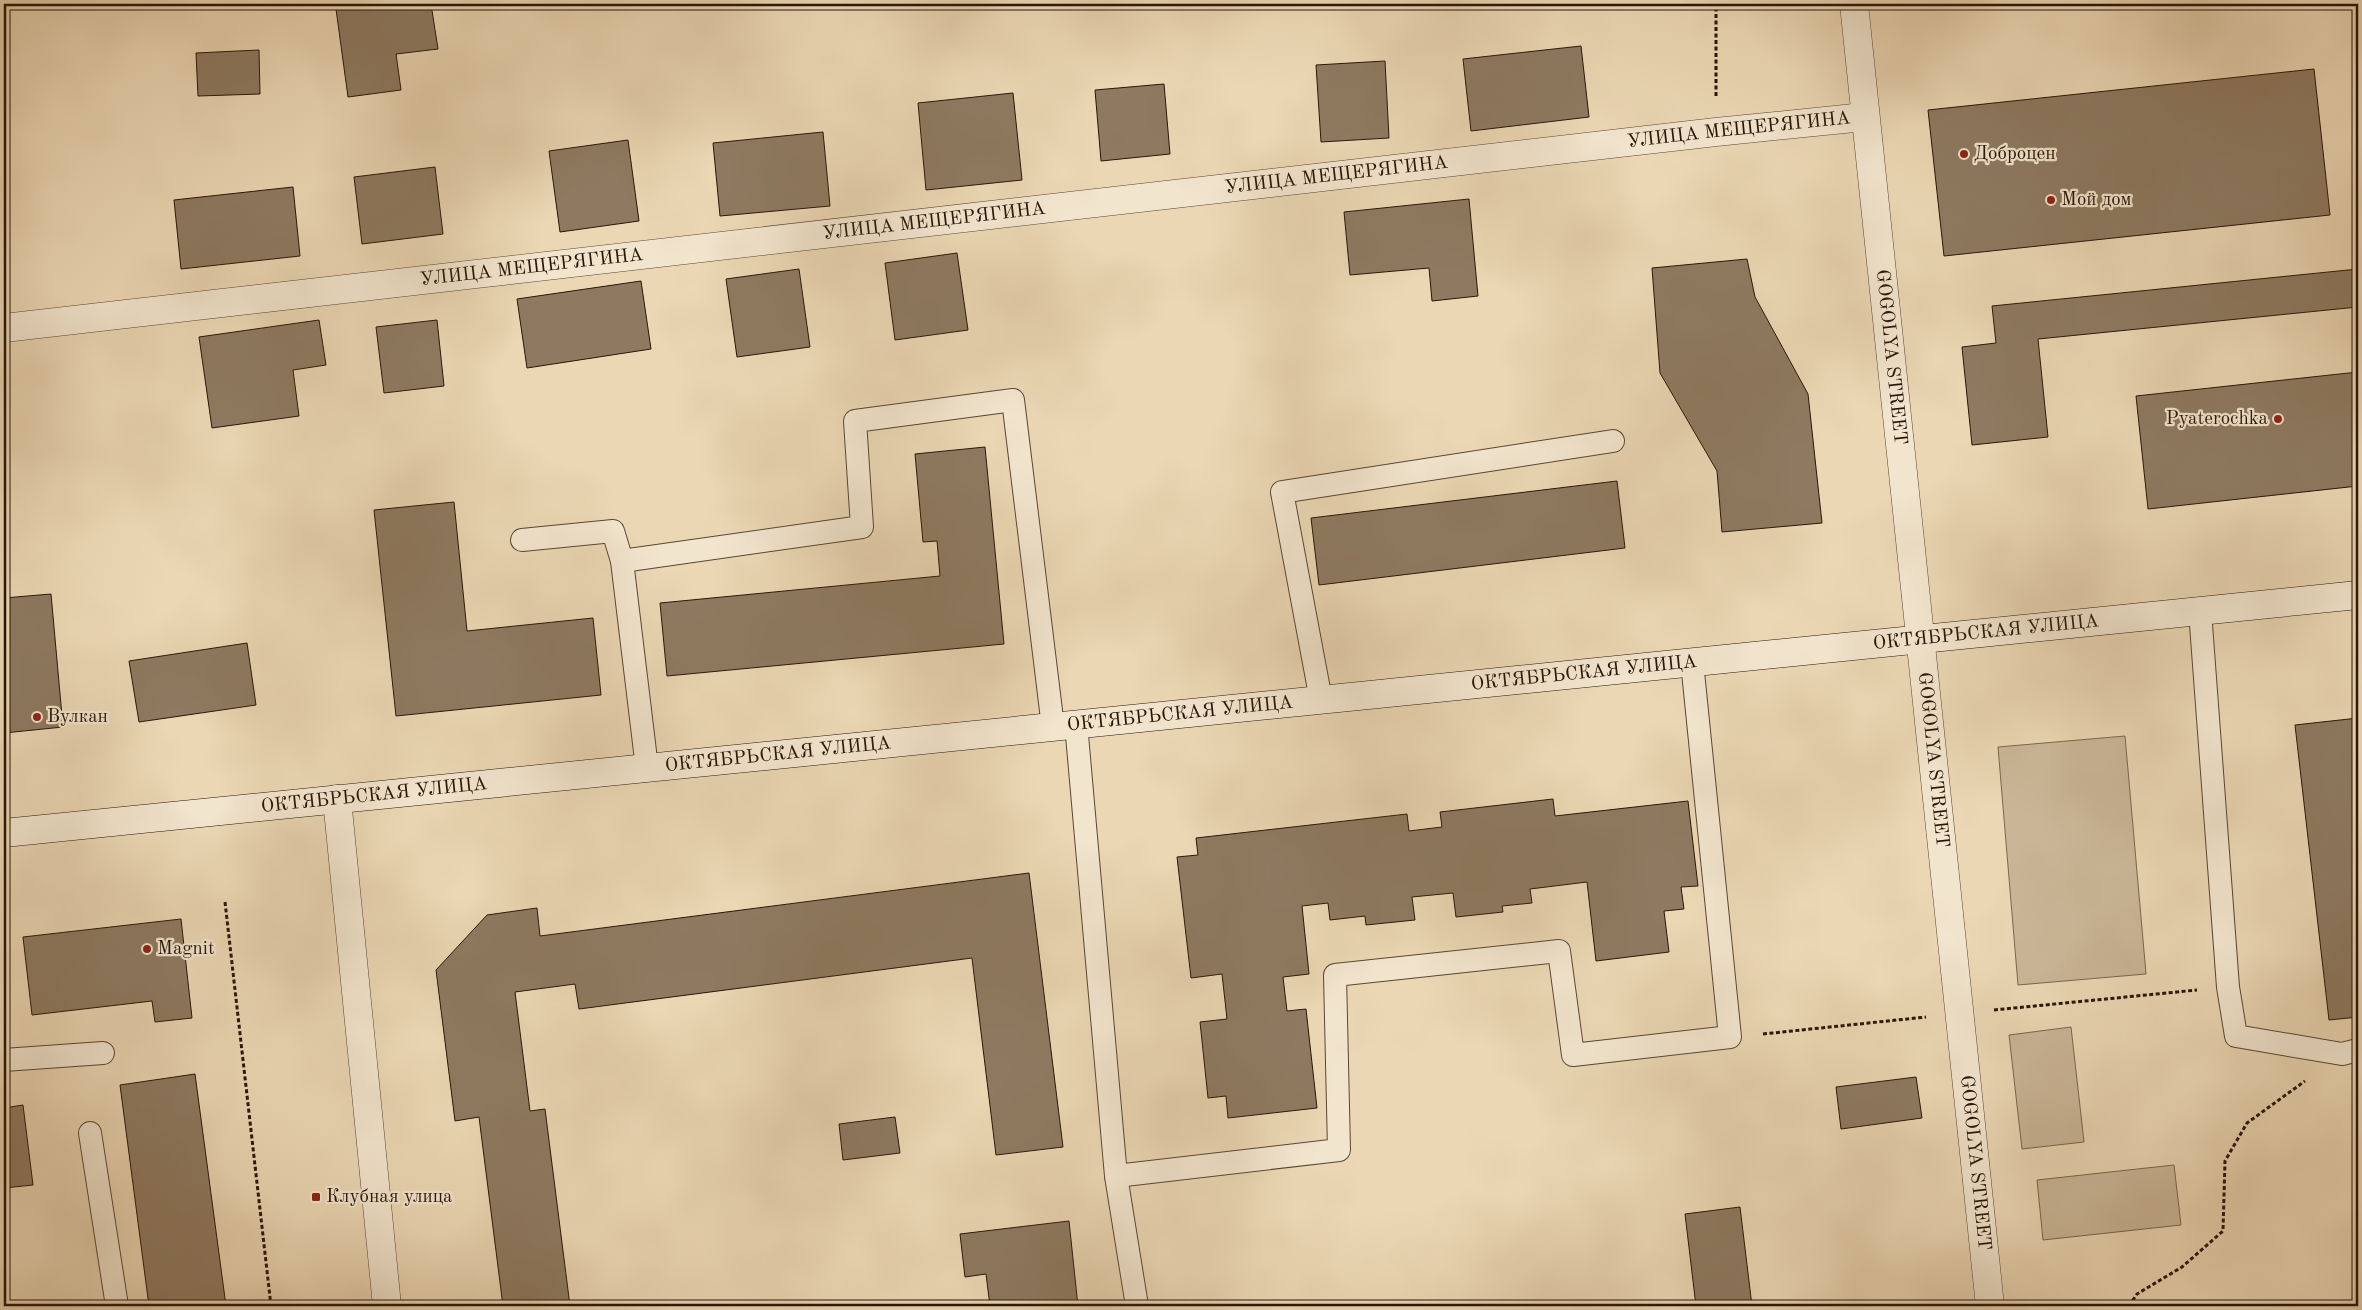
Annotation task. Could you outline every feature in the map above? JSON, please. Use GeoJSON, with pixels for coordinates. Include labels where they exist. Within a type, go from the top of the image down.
{"type":"FeatureCollection","features":[{"type":"Feature","properties":{"kind":"street","name":"GOGOLYA STREET"},"geometry":{"type":"LineString","coordinates":[[1854,4],[1864,117],[1990,1306]]}},
{"type":"Feature","properties":{"kind":"street","name":"УЛИЦА МЕЩЕРЯГИНА"},"geometry":{"type":"LineString","coordinates":[[4,328],[1716,132],[1864,117]]}},
{"type":"Feature","properties":{"kind":"street","name":"ОКТЯБРЬСКАЯ УЛИЦА"},"geometry":{"type":"LineString","coordinates":[[4,833],[2358,594]]}},
{"type":"Feature","properties":{"kind":"street"},"geometry":{"type":"LineString","coordinates":[[337,799],[387,1306]]}},
{"type":"Feature","properties":{"kind":"lane"},"geometry":{"type":"LineString","coordinates":[[622,561],[862,527],[855,421],[1013,400],[1064,726],[1116,1176],[1137,1306]]}},
{"type":"Feature","properties":{"kind":"lane"},"geometry":{"type":"LineString","coordinates":[[1321,700],[1282,492],[1613,441]]}},
{"type":"Feature","properties":{"kind":"lane"},"geometry":{"type":"LineString","coordinates":[[522,540],[613,532],[622,561],[647,768]]}},
{"type":"Feature","properties":{"kind":"lane"},"geometry":{"type":"LineString","coordinates":[[2200,611],[2228,987],[2236,1036],[2350,1052]]}},
{"type":"Feature","properties":{"kind":"lane"},"geometry":{"type":"LineString","coordinates":[[1116,1176],[1338,1150],[1335,975],[1559,951],[1573,1055],[1730,1037],[1692,662]]}},
{"type":"Feature","properties":{"kind":"lane"},"geometry":{"type":"LineString","coordinates":[[4,1060],[103,1053]]}},
{"type":"Feature","properties":{"kind":"lane"},"geometry":{"type":"LineString","coordinates":[[90,1133],[116,1306]]}},
{"type":"Feature","properties":{"kind":"path"},"geometry":{"type":"LineString","coordinates":[[1716,4],[1716,132]]}},
{"type":"Feature","properties":{"kind":"path"},"geometry":{"type":"LineString","coordinates":[[225,902],[272,1306]]}},
{"type":"Feature","properties":{"kind":"path"},"geometry":{"type":"LineString","coordinates":[[2129,1306],[2137,1294],[2182,1267],[2223,1231],[2225,1161],[2247,1123],[2350,1052]]}},
{"type":"Feature","properties":{"kind":"shaded area"},"geometry":{"type":"Polygon","coordinates":[[[2125,736],[2146,974],[2018,985],[1998,747],[2125,736]]]}},
{"type":"Feature","properties":{"kind":"shaded area"},"geometry":{"type":"Polygon","coordinates":[[[2071,1027],[2084,1142],[2022,1149],[2009,1035],[2071,1027]]]}},
{"type":"Feature","properties":{"kind":"shaded area"},"geometry":{"type":"Polygon","coordinates":[[[2174,1165],[2181,1225],[2043,1240],[2037,1180],[2174,1165]]]}},
{"type":"Feature","properties":{"kind":"building"},"geometry":{"type":"Polygon","coordinates":[[[377,4],[431,4],[438,49],[396,54],[401,90],[348,97],[336,9],[377,4]]]}},
{"type":"Feature","properties":{"kind":"building"},"geometry":{"type":"Polygon","coordinates":[[[1581,46],[1589,117],[1471,131],[1463,59],[1581,46]]]}},
{"type":"Feature","properties":{"kind":"building"},"geometry":{"type":"Polygon","coordinates":[[[259,50],[260,94],[198,96],[196,53],[259,50]]]}},
{"type":"Feature","properties":{"kind":"building"},"geometry":{"type":"Polygon","coordinates":[[[1385,61],[1389,138],[1321,142],[1316,65],[1385,61]]]}},
{"type":"Feature","properties":{"kind":"building"},"geometry":{"type":"Polygon","coordinates":[[[2314,69],[2330,215],[1944,256],[1928,110],[2314,69]]]}},
{"type":"Feature","properties":{"kind":"building"},"geometry":{"type":"Polygon","coordinates":[[[1164,84],[1170,154],[1101,161],[1095,90],[1164,84]]]}},
{"type":"Feature","properties":{"kind":"building"},"geometry":{"type":"Polygon","coordinates":[[[1013,93],[1022,180],[926,190],[918,103],[1013,93]]]}},
{"type":"Feature","properties":{"kind":"building"},"geometry":{"type":"Polygon","coordinates":[[[823,132],[830,206],[720,216],[713,143],[823,132]]]}},
{"type":"Feature","properties":{"kind":"building"},"geometry":{"type":"Polygon","coordinates":[[[628,140],[639,221],[560,232],[549,151],[628,140]]]}},
{"type":"Feature","properties":{"kind":"building"},"geometry":{"type":"Polygon","coordinates":[[[435,167],[443,234],[362,244],[354,177],[435,167]]]}},
{"type":"Feature","properties":{"kind":"building"},"geometry":{"type":"Polygon","coordinates":[[[293,187],[300,256],[181,269],[174,200],[293,187]]]}},
{"type":"Feature","properties":{"kind":"building"},"geometry":{"type":"Polygon","coordinates":[[[1469,199],[1478,296],[1432,301],[1429,268],[1350,275],[1344,212],[1469,199]]]}},
{"type":"Feature","properties":{"kind":"building"},"geometry":{"type":"Polygon","coordinates":[[[957,253],[968,330],[895,340],[885,263],[957,253]]]}},
{"type":"Feature","properties":{"kind":"building"},"geometry":{"type":"Polygon","coordinates":[[[1747,259],[1755,297],[1808,394],[1822,523],[1722,532],[1717,471],[1660,373],[1652,268],[1747,259]]]}},
{"type":"Feature","properties":{"kind":"building"},"geometry":{"type":"Polygon","coordinates":[[[799,269],[810,347],[737,357],[726,279],[799,269]]]}},
{"type":"Feature","properties":{"kind":"building"},"geometry":{"type":"Polygon","coordinates":[[[2358,269],[2358,307],[2038,339],[2048,437],[1972,445],[1962,347],[1996,343],[1992,306],[2358,269]]]}},
{"type":"Feature","properties":{"kind":"building"},"geometry":{"type":"Polygon","coordinates":[[[641,281],[651,349],[527,368],[517,299],[641,281]]]}},
{"type":"Feature","properties":{"kind":"building"},"geometry":{"type":"Polygon","coordinates":[[[319,320],[326,365],[293,370],[299,416],[212,428],[199,337],[319,320]]]}},
{"type":"Feature","properties":{"kind":"building"},"geometry":{"type":"Polygon","coordinates":[[[437,320],[444,386],[384,393],[376,327],[437,320]]]}},
{"type":"Feature","properties":{"kind":"building"},"geometry":{"type":"Polygon","coordinates":[[[2358,372],[2358,486],[2148,509],[2136,396],[2358,372]]]}},
{"type":"Feature","properties":{"kind":"building"},"geometry":{"type":"Polygon","coordinates":[[[985,447],[1004,644],[667,676],[660,603],[940,576],[937,541],[923,542],[915,454],[985,447]]]}},
{"type":"Feature","properties":{"kind":"building"},"geometry":{"type":"Polygon","coordinates":[[[1617,481],[1625,548],[1319,585],[1311,518],[1617,481]]]}},
{"type":"Feature","properties":{"kind":"building"},"geometry":{"type":"Polygon","coordinates":[[[454,502],[467,631],[593,618],[601,695],[396,716],[374,510],[454,502]]]}},
{"type":"Feature","properties":{"kind":"building"},"geometry":{"type":"Polygon","coordinates":[[[51,594],[63,727],[4,733],[4,598],[51,594]]]}},
{"type":"Feature","properties":{"kind":"building"},"geometry":{"type":"Polygon","coordinates":[[[247,643],[256,705],[139,722],[129,661],[247,643]]]}},
{"type":"Feature","properties":{"kind":"building"},"geometry":{"type":"Polygon","coordinates":[[[2358,718],[2358,1017],[2329,1020],[2295,725],[2358,718]]]}},
{"type":"Feature","properties":{"kind":"building"},"geometry":{"type":"Polygon","coordinates":[[[1553,799],[1555,816],[1688,801],[1698,886],[1681,887],[1684,909],[1664,911],[1669,952],[1596,961],[1587,882],[1530,889],[1532,903],[1502,906],[1503,912],[1456,917],[1453,893],[1412,897],[1415,920],[1366,925],[1365,916],[1330,920],[1328,903],[1302,906],[1309,974],[1283,977],[1287,1011],[1306,1009],[1317,1108],[1228,1118],[1226,1096],[1208,1098],[1200,1022],[1227,1019],[1222,974],[1191,978],[1177,857],[1198,855],[1196,838],[1407,814],[1409,831],[1442,827],[1440,812],[1553,799]]]}},
{"type":"Feature","properties":{"kind":"building"},"geometry":{"type":"Polygon","coordinates":[[[1029,873],[1063,1147],[996,1155],[972,958],[579,1009],[575,984],[515,992],[530,1111],[545,1109],[570,1306],[503,1306],[479,1117],[455,1121],[436,970],[487,915],[537,908],[540,936],[1029,873]]]}},
{"type":"Feature","properties":{"kind":"building"},"geometry":{"type":"Polygon","coordinates":[[[181,919],[192,1018],[155,1022],[152,1001],[32,1015],[23,937],[181,919]]]}},
{"type":"Feature","properties":{"kind":"building"},"geometry":{"type":"Polygon","coordinates":[[[195,1074],[226,1306],[149,1306],[120,1085],[195,1074]]]}},
{"type":"Feature","properties":{"kind":"building"},"geometry":{"type":"Polygon","coordinates":[[[1916,1077],[1922,1118],[1841,1129],[1836,1087],[1916,1077]]]}},
{"type":"Feature","properties":{"kind":"building"},"geometry":{"type":"Polygon","coordinates":[[[23,1105],[33,1185],[4,1188],[4,1108],[23,1105]]]}},
{"type":"Feature","properties":{"kind":"building"},"geometry":{"type":"Polygon","coordinates":[[[895,1117],[900,1153],[843,1160],[839,1124],[895,1117]]]}},
{"type":"Feature","properties":{"kind":"building"},"geometry":{"type":"Polygon","coordinates":[[[1740,1207],[1752,1306],[1696,1306],[1685,1214],[1740,1207]]]}},
{"type":"Feature","properties":{"kind":"building"},"geometry":{"type":"Polygon","coordinates":[[[1069,1221],[1078,1306],[990,1306],[986,1274],[965,1277],[960,1234],[1069,1221]]]}},
{"type":"Feature","properties":{"kind":"place","name":"Доброцен"},"geometry":{"type":"Point","coordinates":[1964,154]}},
{"type":"Feature","properties":{"kind":"place","name":"Мой дом"},"geometry":{"type":"Point","coordinates":[2051,200]}},
{"type":"Feature","properties":{"kind":"place","name":"Pyaterochka"},"geometry":{"type":"Point","coordinates":[2278,419]}},
{"type":"Feature","properties":{"kind":"place","name":"Вулкан"},"geometry":{"type":"Point","coordinates":[37,717]}},
{"type":"Feature","properties":{"kind":"place","name":"Magnit"},"geometry":{"type":"Point","coordinates":[147,949]}},
{"type":"Feature","properties":{"kind":"place","name":"Клубная улица"},"geometry":{"type":"Point","coordinates":[316,1197]}}]}
